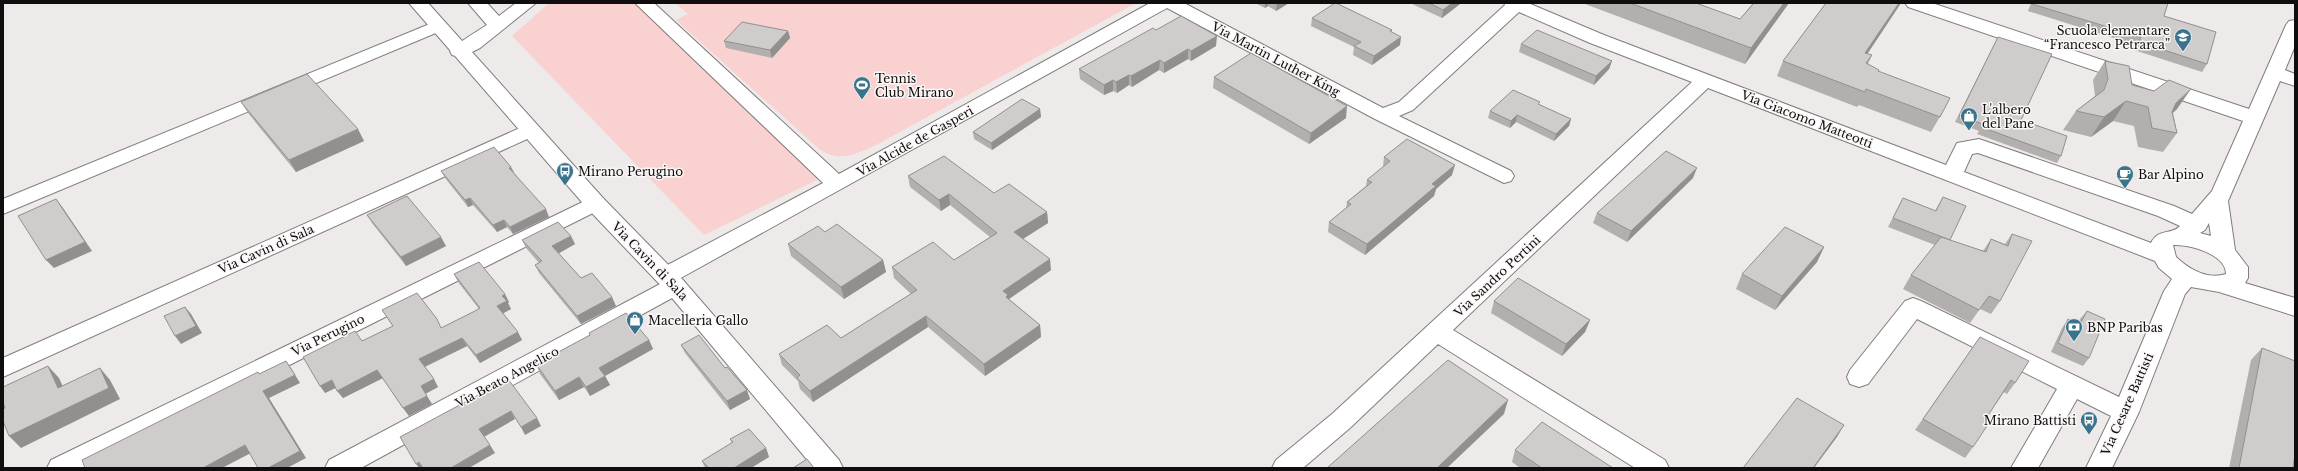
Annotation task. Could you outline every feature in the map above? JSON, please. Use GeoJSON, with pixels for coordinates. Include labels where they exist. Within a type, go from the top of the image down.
{"type":"FeatureCollection","features":[{"type":"Feature","properties":{"kind":"street","name":"Via Cavin di Sala"},"geometry":{"type":"LineString","coordinates":[[418,3],[595,203],[671,281],[830,468]]}},
{"type":"Feature","properties":{"kind":"street"},"geometry":{"type":"LineString","coordinates":[[477,3],[498,26]]}},
{"type":"Feature","properties":{"kind":"street"},"geometry":{"type":"LineString","coordinates":[[459,51],[473,44],[527,3]]}},
{"type":"Feature","properties":{"kind":"street"},"geometry":{"type":"LineString","coordinates":[[644,3],[837,184]]}},
{"type":"Feature","properties":{"kind":"street","name":"Via Alcide de Gasperi"},"geometry":{"type":"LineString","coordinates":[[671,281],[837,184],[1163,3]]}},
{"type":"Feature","properties":{"kind":"street","name":"Via Martin Luther King"},"geometry":{"type":"LineString","coordinates":[[1170,3],[1382,115],[1504,176]]}},
{"type":"Feature","properties":{"kind":"street"},"geometry":{"type":"LineString","coordinates":[[1382,115],[1406,106],[1516,3]]}},
{"type":"Feature","properties":{"kind":"street","name":"Via Giacomo Matteotti"},"geometry":{"type":"LineString","coordinates":[[1516,3],[1597,39],[2102,231],[2161,248]]}},
{"type":"Feature","properties":{"kind":"street"},"geometry":{"type":"LineString","coordinates":[[1914,3],[2254,118]]}},
{"type":"Feature","properties":{"kind":"street"},"geometry":{"type":"LineString","coordinates":[[2229,268],[2200,281],[2186,277],[2167,262],[2161,248],[2168,238],[2190,231],[2217,202],[2295,25]]}},
{"type":"Feature","properties":{"kind":"street"},"geometry":{"type":"LineString","coordinates":[[3,207],[437,26]]}},
{"type":"Feature","properties":{"kind":"street"},"geometry":{"type":"LineString","coordinates":[[2274,73],[2295,80]]}},
{"type":"Feature","properties":{"kind":"street","name":"Via Sandro Pertini"},"geometry":{"type":"LineString","coordinates":[[1285,468],[1341,421],[1706,80]]}},
{"type":"Feature","properties":{"kind":"street","name":"Via Cavin di Sala"},"geometry":{"type":"LineString","coordinates":[[3,368],[376,201],[529,130]]}},
{"type":"Feature","properties":{"kind":"street"},"geometry":{"type":"LineString","coordinates":[[1952,174],[1964,148],[1979,146],[2166,211],[2202,241],[2229,268],[2295,307]]}},
{"type":"Feature","properties":{"kind":"street"},"geometry":{"type":"LineString","coordinates":[[2217,202],[2229,268]]}},
{"type":"Feature","properties":{"kind":"street","name":"Via Perugino"},"geometry":{"type":"LineString","coordinates":[[60,468],[595,203]]}},
{"type":"Feature","properties":{"kind":"street"},"geometry":{"type":"LineString","coordinates":[[2229,268],[2295,302]]}},
{"type":"Feature","properties":{"kind":"street","name":"Via Cesare Battisti"},"geometry":{"type":"LineString","coordinates":[[2099,468],[2126,412],[2175,291],[2186,277]]}},
{"type":"Feature","properties":{"kind":"street","name":"Via Beato Angelico"},"geometry":{"type":"LineString","coordinates":[[338,468],[671,281]]}},
{"type":"Feature","properties":{"kind":"street"},"geometry":{"type":"LineString","coordinates":[[1859,377],[1913,307],[2126,412]]}},
{"type":"Feature","properties":{"kind":"street"},"geometry":{"type":"LineString","coordinates":[[1436,332],[1656,468]]}},
{"type":"Feature","properties":{"kind":"street"},"geometry":{"type":"LineString","coordinates":[[2024,468],[2072,386]]}},
{"type":"Feature","properties":{"kind":"shaded area"},"geometry":{"type":"Polygon","coordinates":[[[549,3],[639,3],[827,175],[704,235],[512,36],[549,3]]]}},
{"type":"Feature","properties":{"kind":"shaded area","name":"Tennis Club Mirano"},"geometry":{"type":"Polygon","coordinates":[[[675,3],[1136,3],[876,145],[848,156],[834,156],[819,149],[676,20],[688,14],[675,3]]]}},
{"type":"Feature","properties":{"kind":"building"},"geometry":{"type":"Polygon","coordinates":[[[1335,3],[1392,30],[1390,31],[1401,37],[1374,56],[1354,46],[1361,42],[1312,18],[1335,3]]]}},
{"type":"Feature","properties":{"kind":"building"},"geometry":{"type":"Polygon","coordinates":[[[1429,3],[1452,3],[1443,10],[1429,3]]]}},
{"type":"Feature","properties":{"kind":"building"},"geometry":{"type":"Polygon","coordinates":[[[1630,3],[1696,3],[1740,19],[1754,3],[1784,3],[1751,48],[1630,3]]]}},
{"type":"Feature","properties":{"kind":"building"},"geometry":{"type":"Polygon","coordinates":[[[1826,3],[1899,3],[1865,53],[1872,55],[1866,63],[1879,70],[1878,71],[1950,98],[1940,117],[1866,89],[1865,92],[1783,61],[1826,3]]]}},
{"type":"Feature","properties":{"kind":"building"},"geometry":{"type":"Polygon","coordinates":[[[2032,3],[2168,3],[2164,16],[2216,32],[2207,64],[2139,42],[2141,37],[2032,3]]]}},
{"type":"Feature","properties":{"kind":"building"},"geometry":{"type":"Polygon","coordinates":[[[1181,16],[1217,36],[1191,51],[1188,49],[1164,63],[1160,60],[1131,76],[1129,75],[1116,82],[1113,80],[1104,85],[1079,69],[1153,28],[1156,30],[1181,16]]]}},
{"type":"Feature","properties":{"kind":"building"},"geometry":{"type":"Polygon","coordinates":[[[742,22],[788,31],[770,50],[724,41],[742,22]]]}},
{"type":"Feature","properties":{"kind":"building"},"geometry":{"type":"Polygon","coordinates":[[[1537,30],[1612,61],[1596,76],[1521,44],[1537,30]]]}},
{"type":"Feature","properties":{"kind":"building"},"geometry":{"type":"Polygon","coordinates":[[[1998,37],[2052,54],[2021,120],[2067,136],[2061,156],[1981,127],[1983,124],[1959,116],[1998,37]]]}},
{"type":"Feature","properties":{"kind":"building"},"geometry":{"type":"Polygon","coordinates":[[[1251,53],[1347,106],[1311,133],[1214,77],[1251,53]]]}},
{"type":"Feature","properties":{"kind":"building"},"geometry":{"type":"Polygon","coordinates":[[[2105,61],[2129,66],[2132,85],[2154,91],[2169,80],[2191,89],[2176,103],[2172,112],[2177,133],[2152,128],[2148,107],[2126,101],[2104,117],[2076,111],[2104,90],[2108,79],[2105,61]]]}},
{"type":"Feature","properties":{"kind":"building"},"geometry":{"type":"Polygon","coordinates":[[[307,74],[358,129],[289,160],[241,102],[307,74]]]}},
{"type":"Feature","properties":{"kind":"building"},"geometry":{"type":"Polygon","coordinates":[[[1513,90],[1540,102],[1538,104],[1571,119],[1556,134],[1517,115],[1511,121],[1490,111],[1513,90]]]}},
{"type":"Feature","properties":{"kind":"building"},"geometry":{"type":"Polygon","coordinates":[[[1022,99],[1040,109],[991,143],[973,132],[1022,99]]]}},
{"type":"Feature","properties":{"kind":"building"},"geometry":{"type":"Polygon","coordinates":[[[1407,139],[1455,165],[1432,184],[1436,186],[1367,244],[1329,222],[1351,204],[1347,202],[1372,182],[1367,180],[1390,161],[1384,157],[1407,139]]]}},
{"type":"Feature","properties":{"kind":"building"},"geometry":{"type":"Polygon","coordinates":[[[494,147],[511,167],[509,168],[546,209],[510,227],[504,220],[493,225],[470,198],[465,200],[441,171],[494,147]]]}},
{"type":"Feature","properties":{"kind":"building"},"geometry":{"type":"Polygon","coordinates":[[[1666,151],[1697,168],[1631,231],[1597,213],[1666,151]]]}},
{"type":"Feature","properties":{"kind":"building"},"geometry":{"type":"Polygon","coordinates":[[[944,156],[994,193],[1009,184],[1047,212],[1014,232],[1050,259],[1003,291],[1008,295],[1006,297],[1040,325],[984,364],[926,316],[810,391],[797,378],[800,375],[779,354],[827,325],[841,338],[917,290],[892,267],[933,242],[954,260],[997,233],[949,194],[939,200],[908,176],[944,156]]]}},
{"type":"Feature","properties":{"kind":"building"},"geometry":{"type":"Polygon","coordinates":[[[407,196],[441,237],[401,257],[367,215],[407,196]]]}},
{"type":"Feature","properties":{"kind":"building"},"geometry":{"type":"Polygon","coordinates":[[[1943,197],[1966,206],[1950,240],[1893,218],[1903,198],[1936,211],[1943,197]]]}},
{"type":"Feature","properties":{"kind":"building"},"geometry":{"type":"Polygon","coordinates":[[[56,199],[85,242],[46,260],[18,216],[56,199]]]}},
{"type":"Feature","properties":{"kind":"building"},"geometry":{"type":"Polygon","coordinates":[[[558,222],[571,236],[552,246],[581,278],[592,273],[612,297],[577,316],[535,265],[542,261],[522,240],[558,222]]]}},
{"type":"Feature","properties":{"kind":"building"},"geometry":{"type":"Polygon","coordinates":[[[837,224],[883,260],[841,287],[788,244],[818,226],[825,232],[837,224]]]}},
{"type":"Feature","properties":{"kind":"building"},"geometry":{"type":"Polygon","coordinates":[[[1785,227],[1824,247],[1782,296],[1742,274],[1785,227]]]}},
{"type":"Feature","properties":{"kind":"building"},"geometry":{"type":"Polygon","coordinates":[[[2012,234],[2032,241],[2000,301],[1989,296],[1979,310],[1911,275],[1941,237],[1986,252],[1991,239],[2008,246],[2012,234]]]}},
{"type":"Feature","properties":{"kind":"building"},"geometry":{"type":"Polygon","coordinates":[[[479,262],[505,294],[502,296],[507,301],[497,306],[518,332],[476,355],[462,338],[419,359],[434,379],[421,386],[427,396],[403,408],[377,370],[337,391],[332,380],[320,386],[303,357],[355,331],[362,341],[393,326],[382,310],[417,293],[437,319],[441,328],[480,308],[454,274],[479,262]]]}},
{"type":"Feature","properties":{"kind":"building"},"geometry":{"type":"Polygon","coordinates":[[[1518,278],[1590,320],[1566,344],[1494,301],[1518,278]]]}},
{"type":"Feature","properties":{"kind":"building"},"geometry":{"type":"Polygon","coordinates":[[[185,307],[196,326],[175,336],[164,316],[185,307]]]}},
{"type":"Feature","properties":{"kind":"building","name":"BNP Paribas"},"geometry":{"type":"Polygon","coordinates":[[[2087,311],[2105,319],[2089,358],[2058,343],[2068,319],[2080,324],[2087,311]]]}},
{"type":"Feature","properties":{"kind":"building"},"geometry":{"type":"Polygon","coordinates":[[[626,313],[649,340],[599,368],[605,376],[586,387],[579,377],[555,391],[536,364],[590,335],[589,333],[626,313]]]}},
{"type":"Feature","properties":{"kind":"building"},"geometry":{"type":"Polygon","coordinates":[[[699,335],[725,368],[727,367],[747,390],[727,401],[681,345],[699,335]]]}},
{"type":"Feature","properties":{"kind":"building"},"geometry":{"type":"Polygon","coordinates":[[[1980,337],[2029,361],[2015,383],[2011,380],[1985,420],[1989,423],[1973,447],[1923,419],[1980,337]]]}},
{"type":"Feature","properties":{"kind":"building"},"geometry":{"type":"Polygon","coordinates":[[[2262,348],[2295,361],[2295,454],[2293,468],[2239,468],[2262,348]]]}},
{"type":"Feature","properties":{"kind":"building"},"geometry":{"type":"Polygon","coordinates":[[[1448,360],[1508,400],[1437,468],[1327,468],[1448,360]]]}},
{"type":"Feature","properties":{"kind":"building"},"geometry":{"type":"Polygon","coordinates":[[[286,361],[295,375],[263,391],[300,451],[268,468],[258,468],[245,445],[203,468],[85,468],[82,460],[258,372],[259,374],[286,361]]]}},
{"type":"Feature","properties":{"kind":"building"},"geometry":{"type":"Polygon","coordinates":[[[48,366],[58,388],[100,368],[109,388],[9,436],[3,421],[3,409],[5,408],[3,402],[3,387],[48,366]]]}},
{"type":"Feature","properties":{"kind":"building"},"geometry":{"type":"Polygon","coordinates":[[[508,379],[537,418],[521,427],[511,411],[479,429],[490,445],[451,468],[423,468],[419,462],[416,464],[400,437],[508,379]]]}},
{"type":"Feature","properties":{"kind":"building"},"geometry":{"type":"Polygon","coordinates":[[[1797,398],[1844,425],[1813,468],[1743,468],[1797,398]]]}},
{"type":"Feature","properties":{"kind":"building"},"geometry":{"type":"Polygon","coordinates":[[[1542,422],[1613,468],[1542,468],[1515,450],[1542,422]]]}},
{"type":"Feature","properties":{"kind":"building"},"geometry":{"type":"Polygon","coordinates":[[[749,429],[766,448],[734,468],[709,468],[702,461],[733,442],[730,439],[749,429]]]}},
{"type":"Feature","properties":{"kind":"building"},"geometry":{"type":"Polygon","coordinates":[[[807,459],[814,468],[793,468],[807,459]]]}},
{"type":"Feature","properties":{"kind":"place","name":"Scuola elementare “Francesco Petrarca”"},"geometry":{"type":"Point","coordinates":[2183,52]}},
{"type":"Feature","properties":{"kind":"place","name":"Tennis Club Mirano"},"geometry":{"type":"Point","coordinates":[862,100]}},
{"type":"Feature","properties":{"kind":"place","name":"L'albero del Pane"},"geometry":{"type":"Point","coordinates":[1969,131]}},
{"type":"Feature","properties":{"kind":"place","name":"Mirano Perugino"},"geometry":{"type":"Point","coordinates":[565,186]}},
{"type":"Feature","properties":{"kind":"place","name":"Bar Alpino"},"geometry":{"type":"Point","coordinates":[2125,189]}},
{"type":"Feature","properties":{"kind":"place","name":"Macelleria Gallo"},"geometry":{"type":"Point","coordinates":[635,335]}},
{"type":"Feature","properties":{"kind":"place","name":"BNP Paribas"},"geometry":{"type":"Point","coordinates":[2074,342]}},
{"type":"Feature","properties":{"kind":"place","name":"Mirano Battisti"},"geometry":{"type":"Point","coordinates":[2089,435]}}]}
